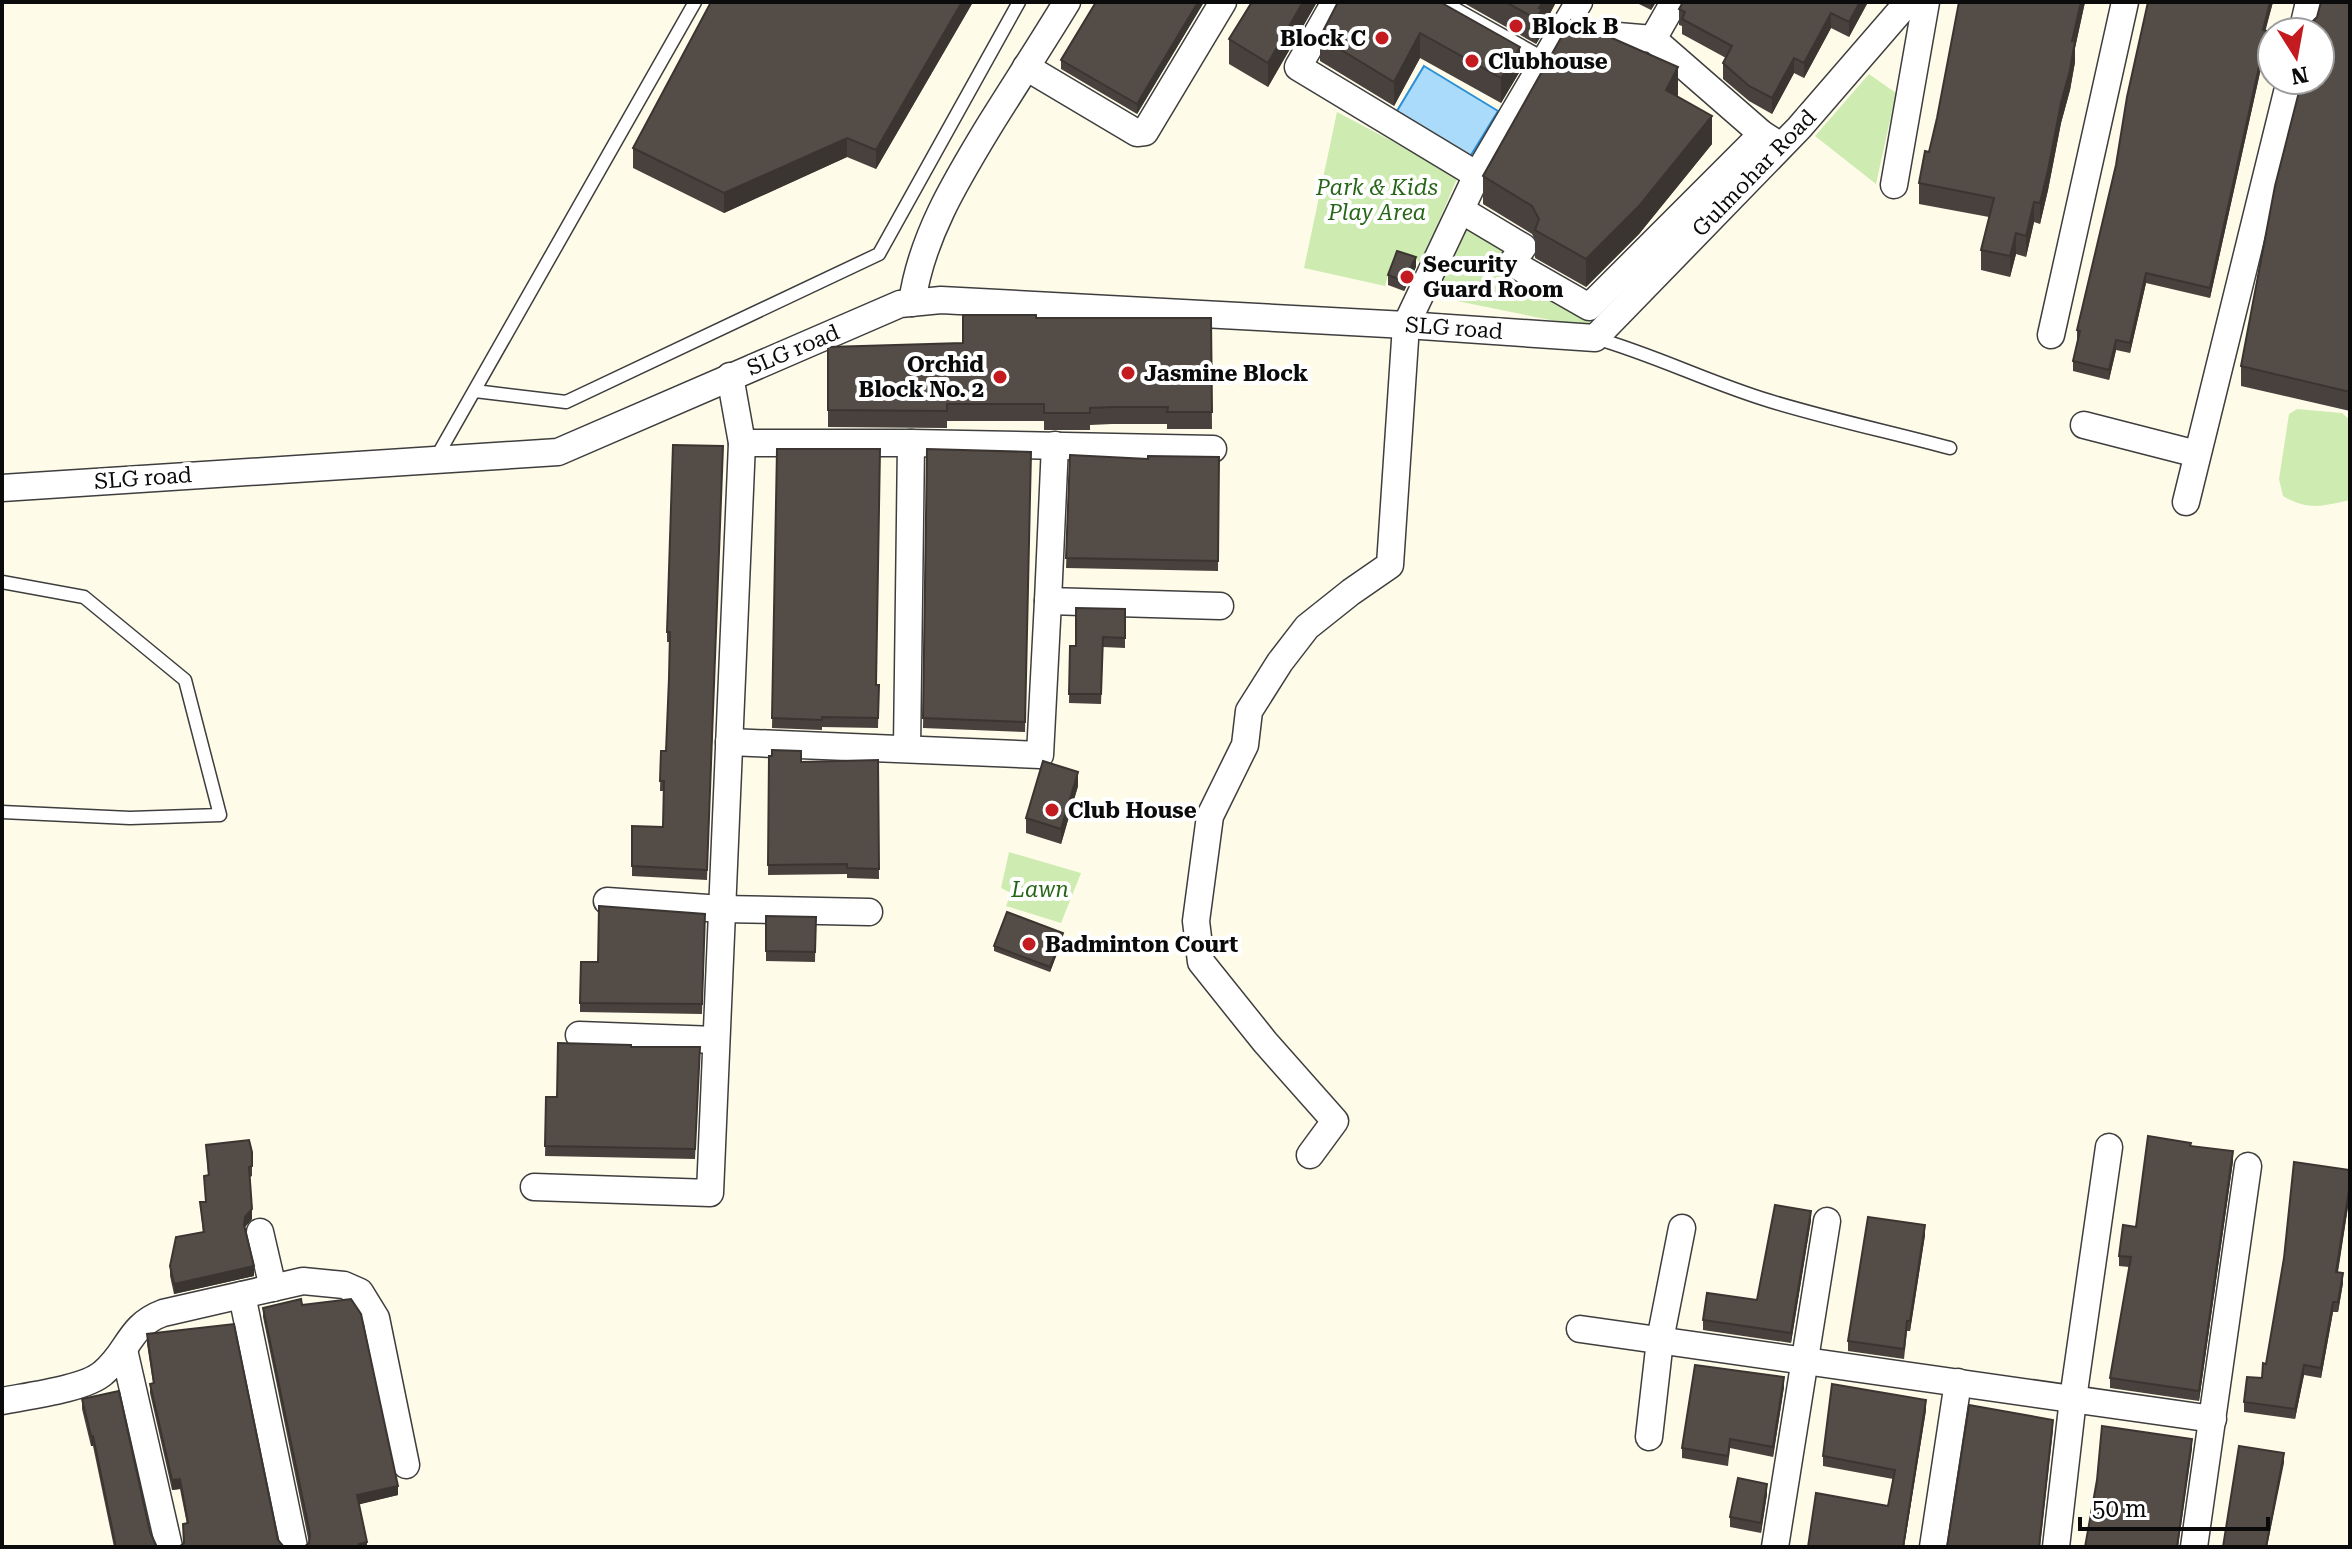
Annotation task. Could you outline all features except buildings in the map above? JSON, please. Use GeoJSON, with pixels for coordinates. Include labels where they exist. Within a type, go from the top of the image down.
{"type":"FeatureCollection","features":[{"type":"Feature","properties":{"kind":"street"},"geometry":{"type":"LineString","coordinates":[[912,303],[916,270],[922,253],[968,158],[1067,2]]}},
{"type":"Feature","properties":{"kind":"street"},"geometry":{"type":"LineString","coordinates":[[1026,67],[1137,133],[1145,132],[1223,2]]}},
{"type":"Feature","properties":{"kind":"street"},"geometry":{"type":"LineString","coordinates":[[1335,2],[1298,67],[1477,175]]}},
{"type":"Feature","properties":{"kind":"street"},"geometry":{"type":"LineString","coordinates":[[1429,2],[1543,66]]}},
{"type":"Feature","properties":{"kind":"street"},"geometry":{"type":"LineString","coordinates":[[1310,1155],[1335,1121],[1265,1042],[1201,962],[1196,921],[1210,816],[1245,745],[1249,711],[1280,662],[1307,627],[1390,565],[1406,325],[1477,175],[1579,2]]}},
{"type":"Feature","properties":{"kind":"street"},"geometry":{"type":"LineString","coordinates":[[1653,39],[1674,2]]}},
{"type":"Feature","properties":{"kind":"street","name":"Gulmohar Road"},"geometry":{"type":"LineString","coordinates":[[1595,338],[1771,140],[1799,128],[1908,2]]}},
{"type":"Feature","properties":{"kind":"street"},"geometry":{"type":"LineString","coordinates":[[1894,185],[1926,2]]}},
{"type":"Feature","properties":{"kind":"street"},"geometry":{"type":"LineString","coordinates":[[2051,335],[2125,2]]}},
{"type":"Feature","properties":{"kind":"street"},"geometry":{"type":"LineString","coordinates":[[1461,210],[1523,247],[1512,263],[1589,307],[1771,140],[1653,39],[1562,31]]}},
{"type":"Feature","properties":{"kind":"street"},"geometry":{"type":"LineString","coordinates":[[2186,502],[2286,96]]}},
{"type":"Feature","properties":{"kind":"street","name":"SLG road"},"geometry":{"type":"LineString","coordinates":[[2,488],[558,452],[900,304],[941,300],[1595,338]]}},
{"type":"Feature","properties":{"kind":"street"},"geometry":{"type":"LineString","coordinates":[[534,1187],[710,1193],[742,443],[730,376]]}},
{"type":"Feature","properties":{"kind":"street"},"geometry":{"type":"LineString","coordinates":[[2084,425],[2197,454]]}},
{"type":"Feature","properties":{"kind":"street"},"geometry":{"type":"LineString","coordinates":[[742,443],[1213,449]]}},
{"type":"Feature","properties":{"kind":"street"},"geometry":{"type":"LineString","coordinates":[[907,748],[911,443]]}},
{"type":"Feature","properties":{"kind":"street"},"geometry":{"type":"LineString","coordinates":[[729,742],[1040,755],[1055,445]]}},
{"type":"Feature","properties":{"kind":"street"},"geometry":{"type":"LineString","coordinates":[[1048,601],[1220,606]]}},
{"type":"Feature","properties":{"kind":"street"},"geometry":{"type":"LineString","coordinates":[[607,901],[722,909],[869,912]]}},
{"type":"Feature","properties":{"kind":"street"},"geometry":{"type":"LineString","coordinates":[[579,1035],[716,1040]]}},
{"type":"Feature","properties":{"kind":"street"},"geometry":{"type":"LineString","coordinates":[[2056,1547],[2073,1399],[2109,1147]]}},
{"type":"Feature","properties":{"kind":"street"},"geometry":{"type":"LineString","coordinates":[[2194,1547],[2248,1166]]}},
{"type":"Feature","properties":{"kind":"street"},"geometry":{"type":"LineString","coordinates":[[1775,1547],[1827,1221]]}},
{"type":"Feature","properties":{"kind":"street"},"geometry":{"type":"LineString","coordinates":[[1649,1437],[1660,1340],[1682,1228]]}},
{"type":"Feature","properties":{"kind":"street"},"geometry":{"type":"LineString","coordinates":[[260,1232],[273,1288]]}},
{"type":"Feature","properties":{"kind":"street"},"geometry":{"type":"LineString","coordinates":[[2,1401],[85,1383],[102,1374],[124,1350],[141,1323],[151,1317],[303,1281],[344,1285],[360,1292],[376,1318],[406,1465]]}},
{"type":"Feature","properties":{"kind":"street"},"geometry":{"type":"LineString","coordinates":[[242,1295],[294,1547]]}},
{"type":"Feature","properties":{"kind":"street"},"geometry":{"type":"LineString","coordinates":[[1580,1329],[2213,1419]]}},
{"type":"Feature","properties":{"kind":"street"},"geometry":{"type":"LineString","coordinates":[[124,1350],[169,1547]]}},
{"type":"Feature","properties":{"kind":"street"},"geometry":{"type":"LineString","coordinates":[[1933,1547],[1958,1382]]}},
{"type":"Feature","properties":{"kind":"lane"},"geometry":{"type":"LineString","coordinates":[[435,460],[695,2]]}},
{"type":"Feature","properties":{"kind":"lane"},"geometry":{"type":"LineString","coordinates":[[475,391],[566,402],[879,254],[1019,2]]}},
{"type":"Feature","properties":{"kind":"lane"},"geometry":{"type":"LineString","coordinates":[[1595,338],[1639,351],[1770,401],[1950,448]]}},
{"type":"Feature","properties":{"kind":"lane"},"geometry":{"type":"LineString","coordinates":[[2,582],[84,597],[185,680],[220,815],[130,818],[2,812]]}},
{"type":"Feature","properties":{"kind":"green space"},"geometry":{"type":"Polygon","coordinates":[[[1869,74],[1896,93],[1876,184],[1815,136],[1869,74]]]}},
{"type":"Feature","properties":{"kind":"green space","name":"Park & Kids Play Area"},"geometry":{"type":"Polygon","coordinates":[[[1337,112],[1458,176],[1422,262],[1394,255],[1385,286],[1304,268],[1337,112]]]}},
{"type":"Feature","properties":{"kind":"green space"},"geometry":{"type":"Polygon","coordinates":[[[1468,218],[1597,315],[1590,328],[1432,296],[1468,218]]]}},
{"type":"Feature","properties":{"kind":"green space"},"geometry":{"type":"Polygon","coordinates":[[[2297,409],[2342,413],[2350,420],[2350,500],[2308,505],[2283,496],[2279,479],[2289,414],[2297,409]]]}},
{"type":"Feature","properties":{"kind":"green space","name":"Lawn"},"geometry":{"type":"Polygon","coordinates":[[[1009,852],[1081,873],[1061,923],[1006,906],[1011,893],[1001,888],[1009,852]]]}},
{"type":"Feature","properties":{"kind":"water"},"geometry":{"type":"Polygon","coordinates":[[[1424,66],[1498,111],[1468,160],[1394,116],[1424,66]]]}},
{"type":"Feature","properties":{"kind":"place","name":"Block B"},"geometry":{"type":"Point","coordinates":[1516,26]}},
{"type":"Feature","properties":{"kind":"place","name":"Block C"},"geometry":{"type":"Point","coordinates":[1382,38]}},
{"type":"Feature","properties":{"kind":"place","name":"Clubhouse"},"geometry":{"type":"Point","coordinates":[1472,61]}},
{"type":"Feature","properties":{"kind":"place","name":"Security Guard Room"},"geometry":{"type":"Point","coordinates":[1407,277]}},
{"type":"Feature","properties":{"kind":"place","name":"Jasmine Block"},"geometry":{"type":"Point","coordinates":[1128,373]}},
{"type":"Feature","properties":{"kind":"place","name":"Orchid Block No. 2"},"geometry":{"type":"Point","coordinates":[1000,377]}},
{"type":"Feature","properties":{"kind":"place","name":"Club House"},"geometry":{"type":"Point","coordinates":[1052,810]}},
{"type":"Feature","properties":{"kind":"place","name":"Badminton Court"},"geometry":{"type":"Point","coordinates":[1029,944]}}]}
